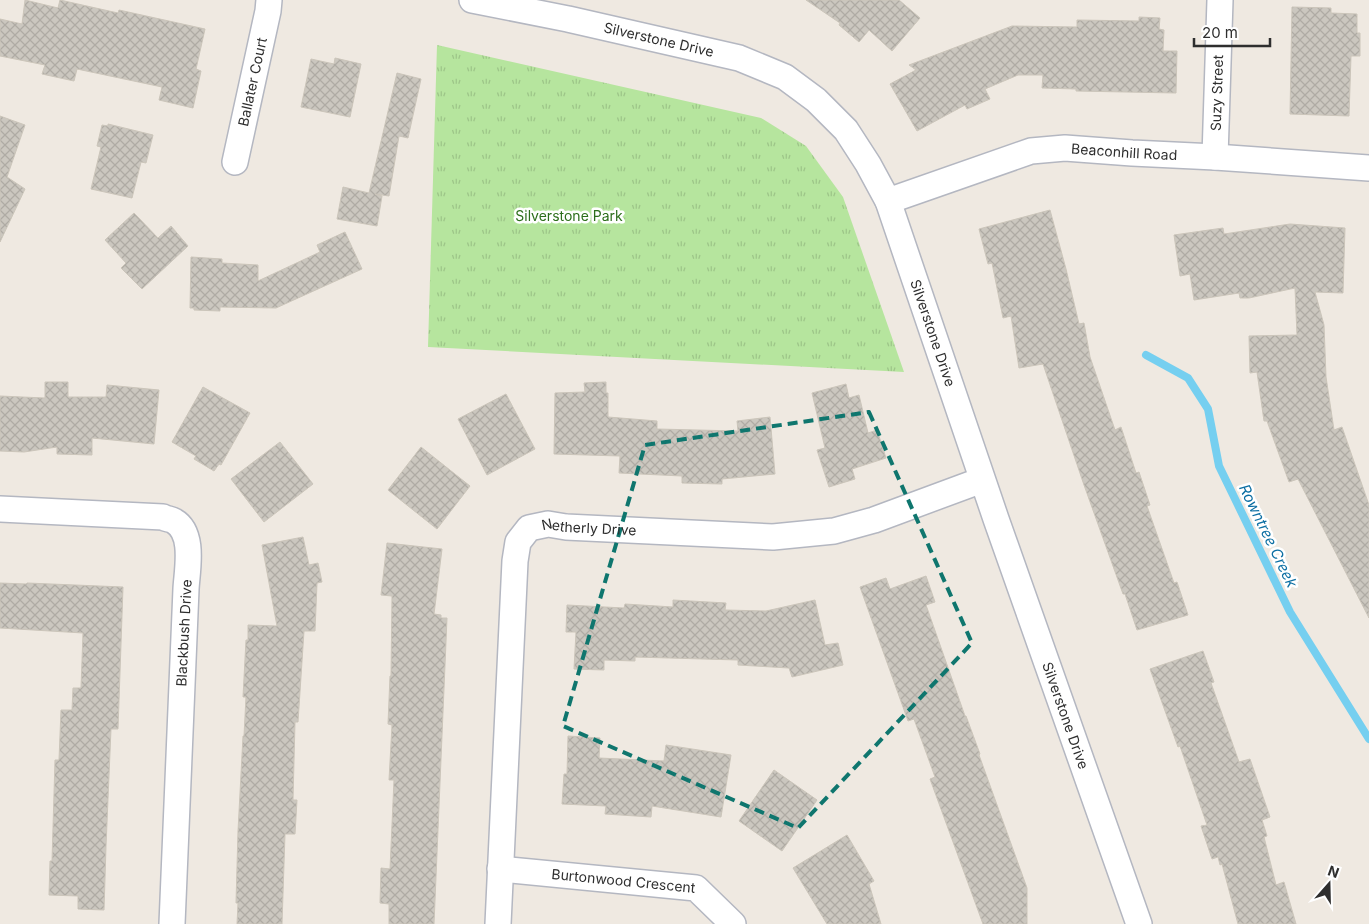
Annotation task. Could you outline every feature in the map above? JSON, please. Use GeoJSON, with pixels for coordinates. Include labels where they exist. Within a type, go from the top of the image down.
{"type":"FeatureCollection","features":[{"type":"Feature","properties":{"kind":"street","name":"Ballater Court"},"geometry":{"type":"LineString","coordinates":[[235,162],[269,0]]}},
{"type":"Feature","properties":{"kind":"street","name":"Silverstone Drive"},"geometry":{"type":"LineString","coordinates":[[472,0],[569,9],[738,58],[786,77],[816,100],[846,130],[868,164],[888,201],[982,480],[1140,924]]}},
{"type":"Feature","properties":{"kind":"street","name":"Suzy Street"},"geometry":{"type":"LineString","coordinates":[[1216,156],[1220,0]]}},
{"type":"Feature","properties":{"kind":"street","name":"Beaconhill Road"},"geometry":{"type":"LineString","coordinates":[[888,201],[1031,151],[1065,148],[1216,156],[1369,168]]}},
{"type":"Feature","properties":{"kind":"street","name":"Netherly Drive"},"geometry":{"type":"LineString","coordinates":[[498,924],[514,561],[518,542],[529,528],[548,524],[566,527],[773,537],[834,531],[874,520],[982,480]]}},
{"type":"Feature","properties":{"kind":"street","name":"Blackbush Drive"},"geometry":{"type":"LineString","coordinates":[[0,509],[163,517],[176,522],[184,532],[189,547],[185,599],[172,924]]}},
{"type":"Feature","properties":{"kind":"street","name":"Burtonwood Crescent"},"geometry":{"type":"LineString","coordinates":[[500,869],[696,888],[733,924]]}},
{"type":"Feature","properties":{"kind":"highlighted area"},"geometry":{"type":"Polygon","coordinates":[[[869,412],[972,643],[798,828],[563,726],[645,445],[869,412]]]}},
{"type":"Feature","properties":{"kind":"green space","name":"Silverstone Park"},"geometry":{"type":"Polygon","coordinates":[[[437,45],[761,118],[806,146],[843,197],[904,372],[428,347],[437,45]]]}},
{"type":"Feature","properties":{"kind":"building"},"geometry":{"type":"Polygon","coordinates":[[[25,0],[58,8],[60,0],[118,13],[119,10],[205,29],[196,69],[201,71],[193,108],[159,100],[162,87],[77,69],[74,81],[42,74],[45,65],[0,56],[0,19],[22,24],[25,0]]]}},
{"type":"Feature","properties":{"kind":"building"},"geometry":{"type":"Polygon","coordinates":[[[806,0],[899,0],[920,18],[892,51],[869,30],[859,42],[839,25],[840,23],[806,0]]]}},
{"type":"Feature","properties":{"kind":"building"},"geometry":{"type":"Polygon","coordinates":[[[1292,7],[1331,8],[1331,13],[1357,14],[1357,33],[1360,33],[1360,56],[1351,56],[1349,116],[1290,114],[1292,7]]]}},
{"type":"Feature","properties":{"kind":"building"},"geometry":{"type":"Polygon","coordinates":[[[1139,17],[1160,18],[1159,29],[1164,30],[1163,51],[1177,51],[1176,93],[1076,91],[1076,89],[1042,88],[1043,75],[1018,75],[985,89],[990,99],[967,109],[965,105],[917,131],[890,84],[916,70],[909,65],[1012,26],[1077,27],[1077,20],[1139,21],[1139,17]]]}},
{"type":"Feature","properties":{"kind":"building"},"geometry":{"type":"Polygon","coordinates":[[[335,58],[361,64],[350,117],[301,107],[311,59],[334,64],[335,58]]]}},
{"type":"Feature","properties":{"kind":"building"},"geometry":{"type":"Polygon","coordinates":[[[397,73],[421,79],[408,138],[399,136],[389,196],[375,194],[382,196],[377,226],[337,219],[343,187],[369,193],[397,73]]]}},
{"type":"Feature","properties":{"kind":"building"},"geometry":{"type":"Polygon","coordinates":[[[0,116],[25,125],[7,177],[25,189],[0,242],[0,116]]]}},
{"type":"Feature","properties":{"kind":"building"},"geometry":{"type":"Polygon","coordinates":[[[108,124],[153,135],[146,163],[141,162],[132,198],[91,189],[101,147],[97,146],[102,125],[108,126],[108,124]]]}},
{"type":"Feature","properties":{"kind":"building"},"geometry":{"type":"Polygon","coordinates":[[[1050,210],[1079,324],[1084,323],[1090,357],[1115,430],[1121,427],[1136,473],[1139,472],[1150,505],[1147,506],[1174,583],[1177,582],[1188,615],[1137,630],[1084,485],[1043,364],[1019,368],[1011,316],[1003,318],[992,263],[988,264],[979,229],[1050,210]]]}},
{"type":"Feature","properties":{"kind":"building"},"geometry":{"type":"Polygon","coordinates":[[[134,213],[158,238],[171,226],[188,246],[142,289],[121,268],[126,263],[105,240],[134,213]]]}},
{"type":"Feature","properties":{"kind":"building"},"geometry":{"type":"Polygon","coordinates":[[[1290,224],[1345,228],[1343,293],[1315,292],[1324,325],[1326,377],[1334,430],[1342,427],[1369,505],[1369,618],[1298,479],[1289,482],[1267,421],[1264,421],[1257,372],[1250,373],[1249,336],[1297,335],[1295,288],[1249,298],[1240,298],[1239,293],[1194,300],[1190,274],[1180,276],[1174,235],[1223,228],[1224,234],[1290,224]]]}},
{"type":"Feature","properties":{"kind":"building"},"geometry":{"type":"Polygon","coordinates":[[[345,232],[362,269],[276,308],[220,307],[220,311],[194,310],[194,308],[190,308],[191,257],[222,259],[222,263],[258,265],[258,281],[320,252],[317,245],[345,232]]]}},
{"type":"Feature","properties":{"kind":"building"},"geometry":{"type":"Polygon","coordinates":[[[45,382],[68,382],[68,397],[106,397],[107,385],[159,390],[154,444],[92,438],[92,455],[57,454],[57,447],[24,452],[0,451],[0,396],[45,398],[45,382]]]}},
{"type":"Feature","properties":{"kind":"building"},"geometry":{"type":"Polygon","coordinates":[[[606,382],[608,417],[657,421],[657,429],[738,431],[737,421],[770,417],[775,474],[722,479],[722,484],[682,483],[682,476],[619,473],[620,456],[554,454],[555,393],[585,392],[584,383],[606,382]]]}},
{"type":"Feature","properties":{"kind":"building"},"geometry":{"type":"Polygon","coordinates":[[[846,384],[849,398],[859,395],[868,433],[877,430],[886,458],[852,469],[855,479],[829,487],[817,450],[825,448],[812,393],[846,384]]]}},
{"type":"Feature","properties":{"kind":"building"},"geometry":{"type":"Polygon","coordinates":[[[203,387],[250,413],[221,465],[219,464],[214,471],[194,459],[196,456],[172,442],[203,387]]]}},
{"type":"Feature","properties":{"kind":"building"},"geometry":{"type":"Polygon","coordinates":[[[506,394],[535,449],[487,475],[458,419],[506,394]]]}},
{"type":"Feature","properties":{"kind":"building"},"geometry":{"type":"Polygon","coordinates":[[[280,442],[313,484],[264,522],[231,479],[280,442]]]}},
{"type":"Feature","properties":{"kind":"building"},"geometry":{"type":"Polygon","coordinates":[[[421,447],[470,486],[437,529],[388,490],[421,447]]]}},
{"type":"Feature","properties":{"kind":"building"},"geometry":{"type":"Polygon","coordinates":[[[303,537],[309,565],[318,563],[322,582],[317,583],[315,631],[304,631],[298,722],[295,722],[293,800],[297,800],[295,834],[285,834],[282,924],[237,924],[238,831],[246,697],[243,697],[248,625],[277,626],[262,545],[303,537]]]}},
{"type":"Feature","properties":{"kind":"building"},"geometry":{"type":"Polygon","coordinates":[[[387,543],[442,549],[434,614],[441,615],[441,618],[447,618],[434,924],[389,924],[389,904],[380,903],[381,868],[390,869],[394,780],[389,780],[392,725],[388,724],[392,596],[381,595],[387,543]]]}},
{"type":"Feature","properties":{"kind":"building"},"geometry":{"type":"Polygon","coordinates":[[[926,576],[935,602],[926,605],[1027,888],[1027,924],[983,924],[930,779],[935,777],[914,719],[908,721],[860,587],[886,578],[890,589],[926,576]]]}},
{"type":"Feature","properties":{"kind":"building"},"geometry":{"type":"Polygon","coordinates":[[[0,583],[123,587],[118,729],[111,729],[104,910],[78,909],[78,896],[49,895],[55,760],[59,760],[61,710],[72,710],[73,688],[81,688],[83,633],[0,628],[0,583]]]}},
{"type":"Feature","properties":{"kind":"building"},"geometry":{"type":"Polygon","coordinates":[[[673,600],[726,603],[725,610],[766,611],[815,600],[825,645],[838,643],[843,665],[792,677],[789,668],[738,665],[738,660],[635,657],[635,661],[604,660],[604,670],[574,669],[576,632],[566,632],[567,605],[624,608],[625,604],[673,607],[673,600]]]}},
{"type":"Feature","properties":{"kind":"building"},"geometry":{"type":"Polygon","coordinates":[[[1203,651],[1214,682],[1211,683],[1239,762],[1250,759],[1270,817],[1262,820],[1267,836],[1264,837],[1276,885],[1284,882],[1296,924],[1238,924],[1222,864],[1220,865],[1218,857],[1212,859],[1201,826],[1207,825],[1180,746],[1178,747],[1150,669],[1203,651]]]}},
{"type":"Feature","properties":{"kind":"building"},"geometry":{"type":"Polygon","coordinates":[[[568,736],[600,738],[599,758],[664,761],[666,745],[731,755],[721,817],[652,806],[651,817],[605,814],[606,806],[562,804],[564,774],[567,774],[568,736]]]}},
{"type":"Feature","properties":{"kind":"building"},"geometry":{"type":"Polygon","coordinates":[[[774,770],[817,800],[782,851],[739,821],[774,770]]]}},
{"type":"Feature","properties":{"kind":"building"},"geometry":{"type":"Polygon","coordinates":[[[847,835],[874,881],[869,884],[881,924],[827,924],[793,868],[847,835]]]}},
{"type":"Feature","properties":{"kind":"waterway","name":"Rowntree Creek"},"geometry":{"type":"LineString","coordinates":[[1146,355],[1188,378],[1208,409],[1219,466],[1290,612],[1369,739]]}}]}
